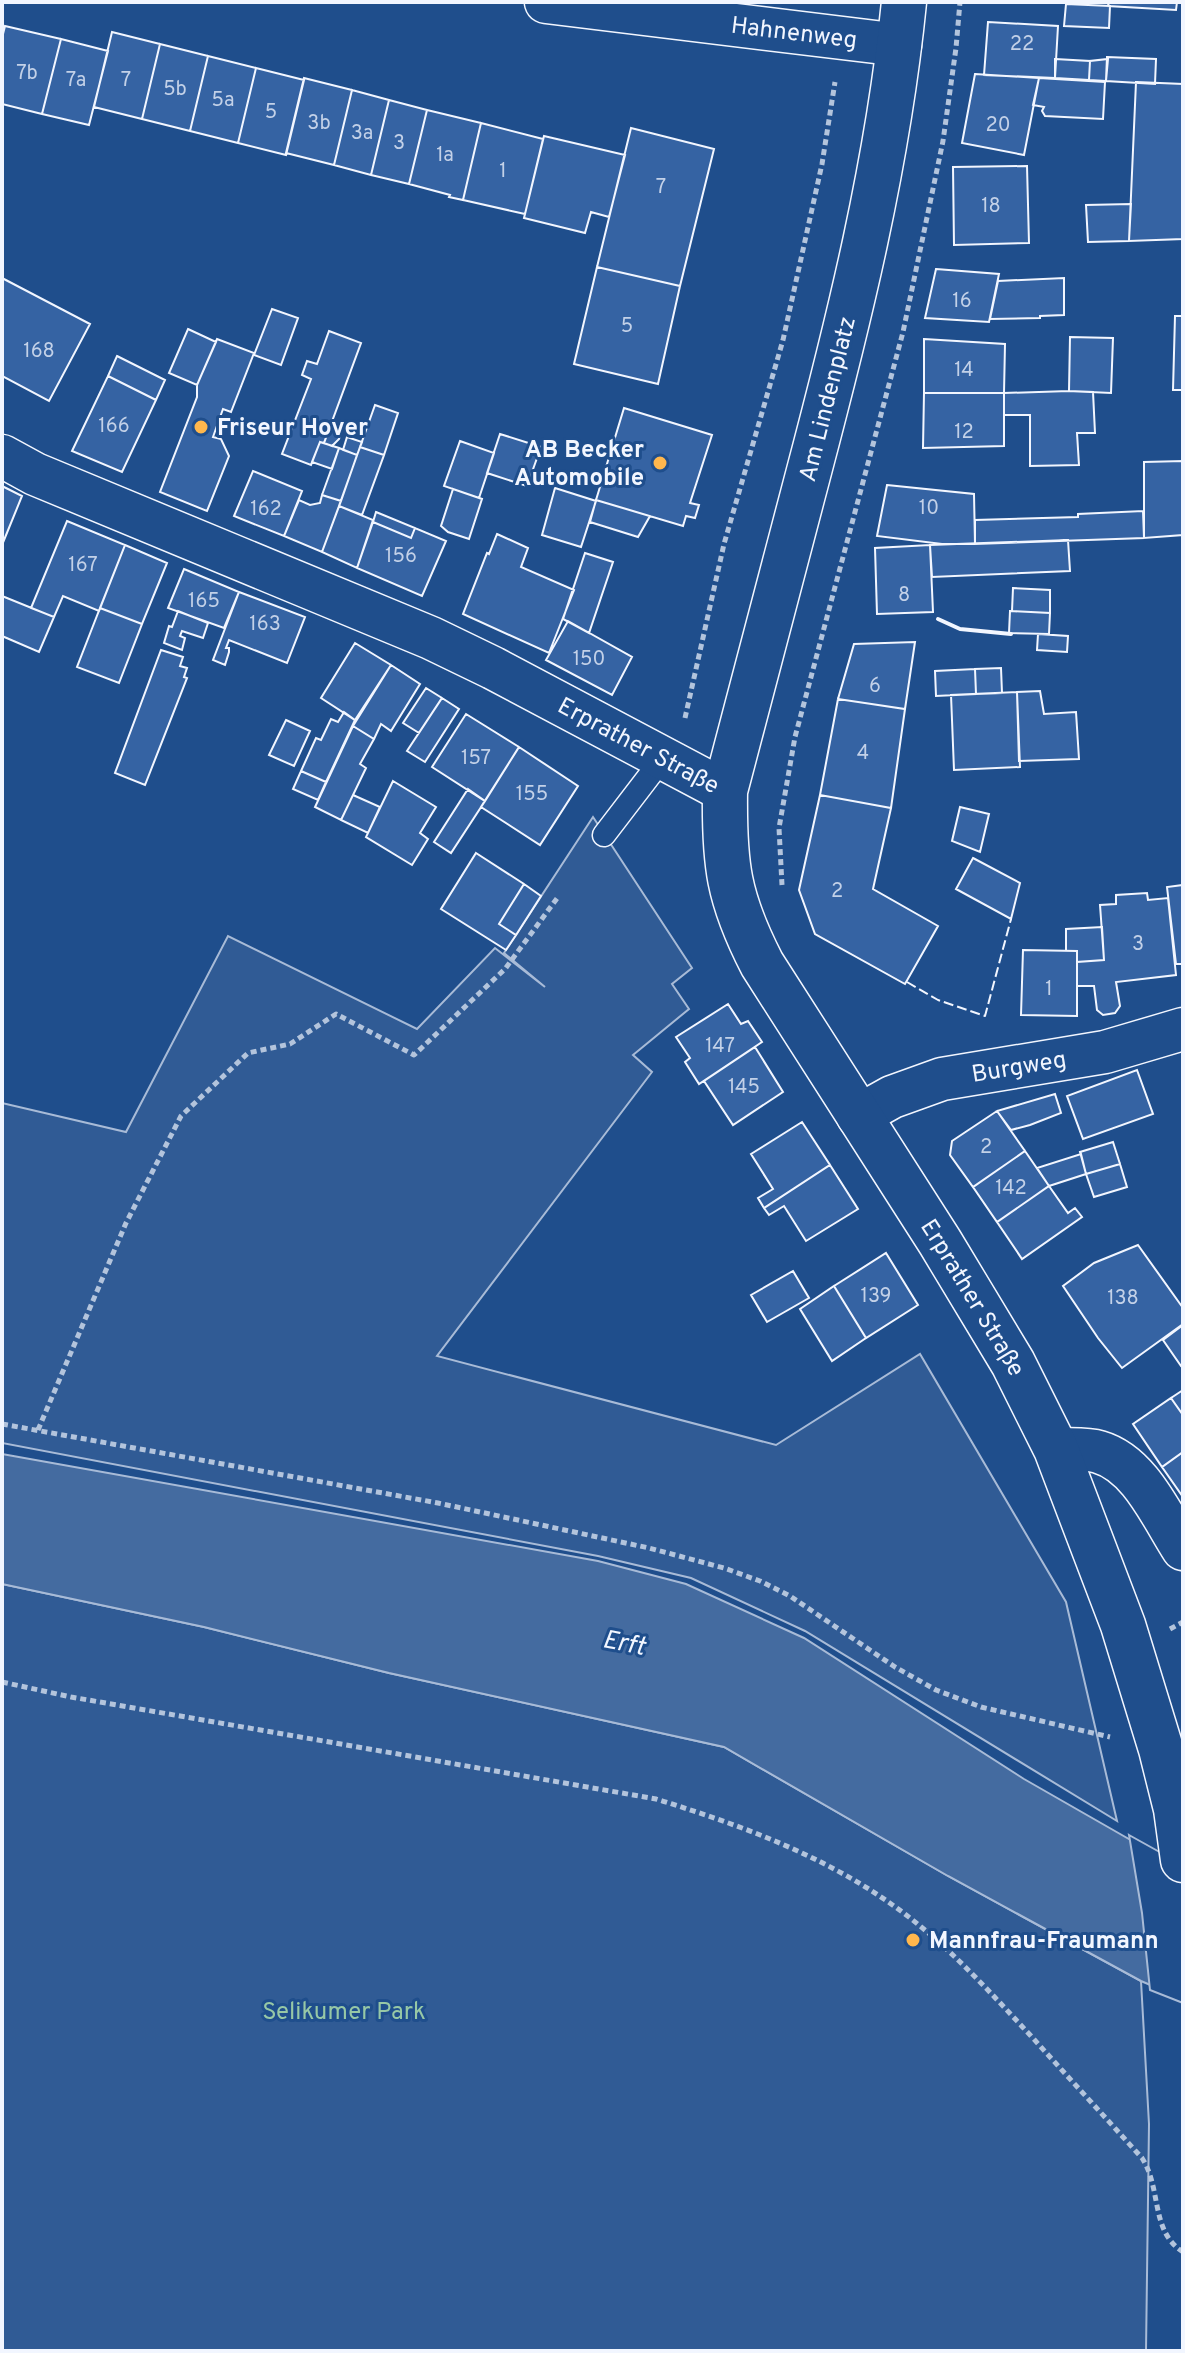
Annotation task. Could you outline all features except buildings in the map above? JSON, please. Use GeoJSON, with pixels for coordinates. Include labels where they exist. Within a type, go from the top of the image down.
{"type":"FeatureCollection","features":[{"type":"Feature","properties":{"kind":"main road","name":"Am Lindenplatz"},"geometry":{"type":"LineString","coordinates":[[725,791],[832,384],[876,197],[904,2]]}},
{"type":"Feature","properties":{"kind":"main road","name":"Erprather Straße"},"geometry":{"type":"LineString","coordinates":[[725,791],[726,866],[733,899],[745,931],[762,964],[940,1242],[1013,1363],[1056,1449],[1123,1625],[1161,1749],[1176,1809],[1183,1860]]}},
{"type":"Feature","properties":{"kind":"street","name":"Hahnenweg"},"geometry":{"type":"LineString","coordinates":[[546,2],[900,45]]}},
{"type":"Feature","properties":{"kind":"street","name":"Erprather Straße"},"geometry":{"type":"LineString","coordinates":[[2,456],[35,474],[431,638],[725,791]]}},
{"type":"Feature","properties":{"kind":"street","name":"Burgweg"},"geometry":{"type":"LineString","coordinates":[[858,1116],[892,1097],[942,1079],[1105,1052],[1183,1029]]}},
{"type":"Feature","properties":{"kind":"street"},"geometry":{"type":"LineString","coordinates":[[1056,1449],[1096,1451],[1116,1458],[1134,1473],[1183,1549]]}},
{"type":"Feature","properties":{"kind":"lane"},"geometry":{"type":"LineString","coordinates":[[604,835],[669,761]]}},
{"type":"Feature","properties":{"kind":"path"},"geometry":{"type":"LineString","coordinates":[[783,886],[779,828],[795,737],[903,332],[943,141],[960,2]]}},
{"type":"Feature","properties":{"kind":"path"},"geometry":{"type":"LineString","coordinates":[[669,761],[724,544],[783,340],[822,164],[842,38]]}},
{"type":"Feature","properties":{"kind":"path"},"geometry":{"type":"LineString","coordinates":[[38,1430],[126,1223],[181,1116],[248,1053],[290,1044],[336,1014],[414,1055],[505,969],[558,897]]}},
{"type":"Feature","properties":{"kind":"path"},"geometry":{"type":"LineString","coordinates":[[2,1424],[438,1503],[649,1548],[724,1568],[790,1596],[915,1679],[958,1699],[1161,1749]]}},
{"type":"Feature","properties":{"kind":"path"},"geometry":{"type":"LineString","coordinates":[[2,1682],[86,1700],[656,1799],[704,1814],[805,1854],[893,1905],[958,1959],[992,1994],[1142,2158],[1153,2180],[1163,2231],[1169,2241],[1183,2252]]}},
{"type":"Feature","properties":{"kind":"shaded area"},"geometry":{"type":"Polygon","coordinates":[[[593,817],[692,968],[672,984],[689,1009],[633,1055],[652,1072],[437,1356],[776,1445],[920,1354],[1066,1602],[1117,1821],[805,1631],[691,1578],[598,1556],[2,1443],[2,1103],[126,1132],[228,936],[417,1029],[495,948],[545,987],[504,953],[593,817]]]}},
{"type":"Feature","properties":{"kind":"shaded area","name":"Selikumer Park"},"geometry":{"type":"Polygon","coordinates":[[[2,1584],[204,1627],[389,1673],[724,1747],[948,1876],[1141,1981],[1149,2124],[1146,2351],[2,2351],[2,1584]]]}},
{"type":"Feature","properties":{"kind":"water","name":"Erft"},"geometry":{"type":"Polygon","coordinates":[[[2,1454],[598,1561],[686,1584],[804,1638],[1024,1779],[1183,1870],[1183,1999],[1141,1981],[948,1876],[724,1747],[389,1673],[204,1627],[2,1584],[2,1454]]]}},
{"type":"Feature","properties":{"kind":"pier"},"geometry":{"type":"Polygon","coordinates":[[[1129,1835],[1183,1865],[1183,2003],[1150,1990],[1142,1913],[1129,1835]]]}},
{"type":"Feature","properties":{"kind":"fence"},"geometry":{"type":"LineString","coordinates":[[907,982],[938,1000],[985,1016],[1011,919]]}},
{"type":"Feature","properties":{"kind":"wall"},"geometry":{"type":"LineString","coordinates":[[938,619],[960,629],[1011,634]]}},
{"type":"Feature","properties":{"kind":"place","name":"Friseur Hover"},"geometry":{"type":"Point","coordinates":[201,427]}},
{"type":"Feature","properties":{"kind":"place","name":"AB Becker Automobile"},"geometry":{"type":"Point","coordinates":[660,463]}},
{"type":"Feature","properties":{"kind":"place","name":"Mannfrau-Fraumann"},"geometry":{"type":"Point","coordinates":[913,1940]}}]}
